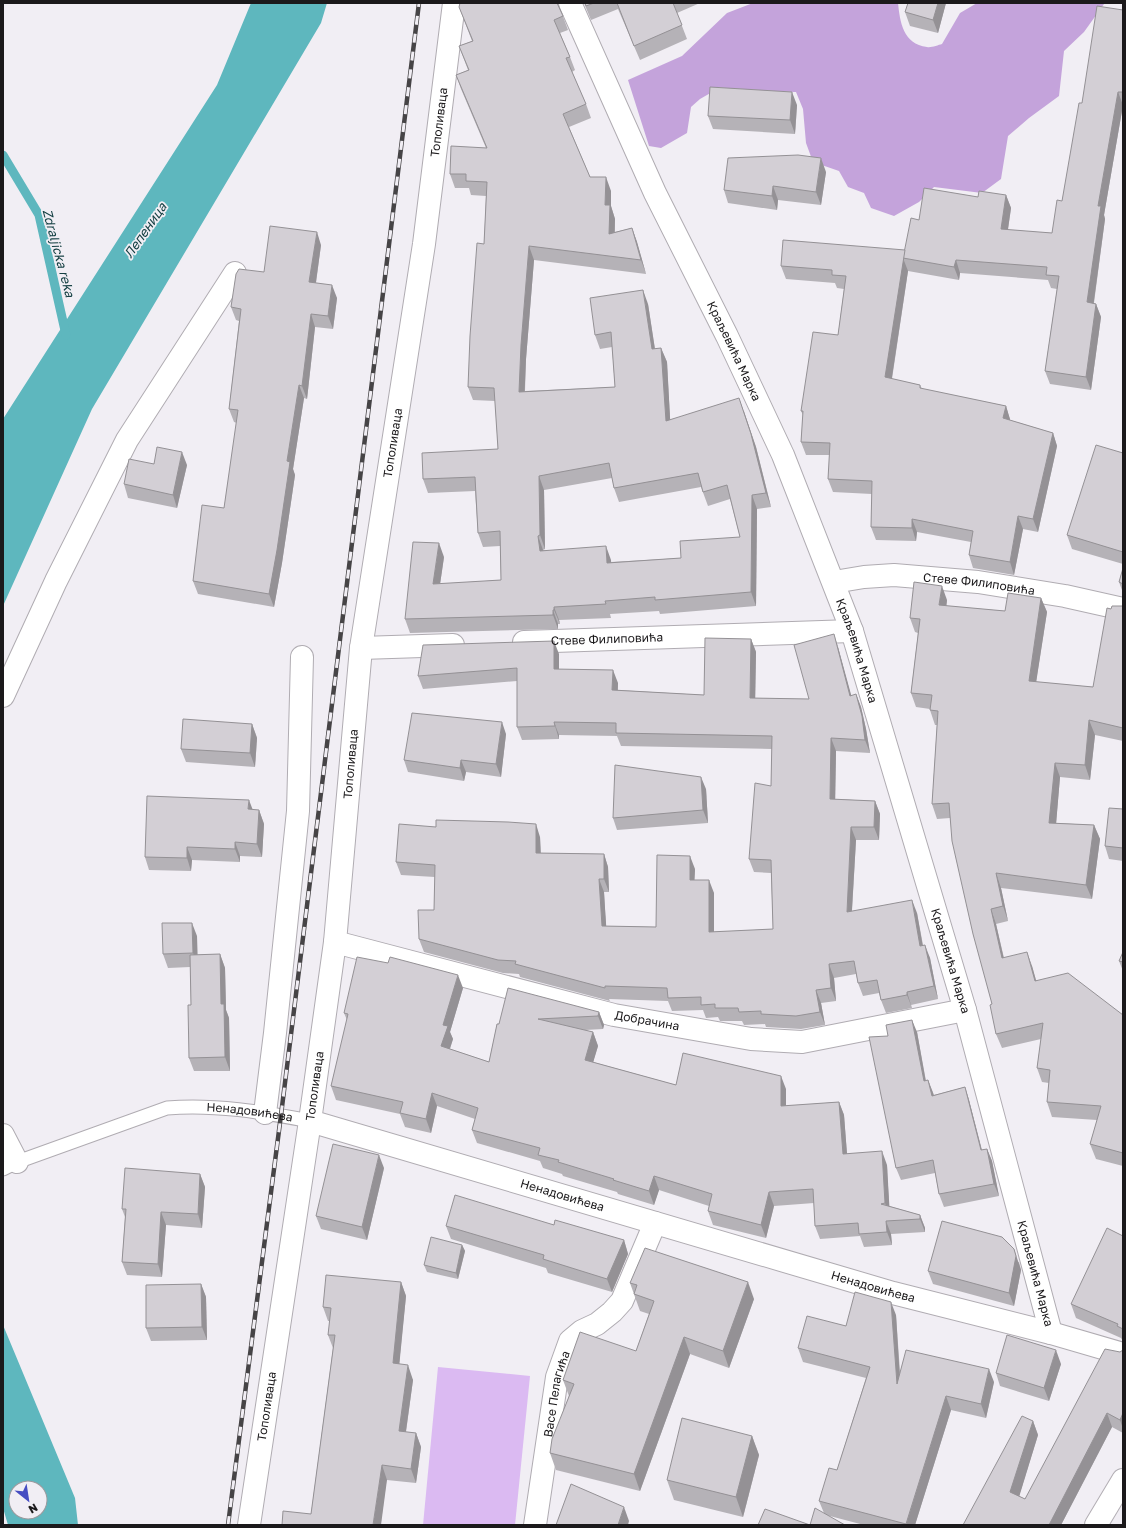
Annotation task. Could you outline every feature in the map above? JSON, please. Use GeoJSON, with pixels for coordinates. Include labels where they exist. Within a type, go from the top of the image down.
{"type":"FeatureCollection","features":[{"type":"Feature","properties":{"kind":"street","name":"Тополиваца"},"geometry":{"type":"LineString","coordinates":[[249,1525],[310,1121],[335,942],[361,648],[424,244],[454,3]]}},
{"type":"Feature","properties":{"kind":"street","name":"Краљевића Марка"},"geometry":{"type":"LineString","coordinates":[[570,3],[655,193],[727,336],[783,455],[852,631],[965,1010],[1051,1333]]}},
{"type":"Feature","properties":{"kind":"street"},"geometry":{"type":"LineString","coordinates":[[3,696],[56,581],[127,440],[235,273]]}},
{"type":"Feature","properties":{"kind":"street","name":"Стеве Филиповића"},"geometry":{"type":"LineString","coordinates":[[834,582],[864,576],[894,575],[978,582],[1065,596],[1123,609]]}},
{"type":"Feature","properties":{"kind":"street","name":"Стеве Филиповића"},"geometry":{"type":"LineString","coordinates":[[503,643],[852,631]]}},
{"type":"Feature","properties":{"kind":"street"},"geometry":{"type":"LineString","coordinates":[[361,648],[472,644]]}},
{"type":"Feature","properties":{"kind":"street"},"geometry":{"type":"LineString","coordinates":[[265,1113],[275,1033],[298,811],[302,658]]}},
{"type":"Feature","properties":{"kind":"street","name":"Добрачина"},"geometry":{"type":"LineString","coordinates":[[335,942],[614,1015],[752,1039],[802,1042],[965,1010]]}},
{"type":"Feature","properties":{"kind":"street","name":"Ненадовићева"},"geometry":{"type":"LineString","coordinates":[[310,1121],[893,1293],[1051,1333],[1123,1354]]}},
{"type":"Feature","properties":{"kind":"street"},"geometry":{"type":"LineString","coordinates":[[3,1135],[10,1166]]}},
{"type":"Feature","properties":{"kind":"street","name":"Васе Пелагића"},"geometry":{"type":"LineString","coordinates":[[535,1525],[557,1377],[570,1341],[582,1331],[597,1324],[612,1312],[622,1301],[654,1223]]}},
{"type":"Feature","properties":{"kind":"street"},"geometry":{"type":"LineString","coordinates":[[1096,1525],[1123,1480]]}},
{"type":"Feature","properties":{"kind":"lane","name":"Ненадовићева"},"geometry":{"type":"LineString","coordinates":[[10,1166],[167,1108],[192,1106],[265,1113],[310,1121]]}},
{"type":"Feature","properties":{"kind":"shaded area"},"geometry":{"type":"Polygon","coordinates":[[[753,3],[898,3],[904,31],[908,37],[919,45],[929,47],[942,44],[960,13],[977,3],[1104,4],[1084,32],[1064,51],[1059,96],[1029,118],[1008,136],[1001,179],[982,193],[934,187],[919,202],[894,216],[871,208],[864,193],[848,187],[839,171],[813,162],[806,143],[803,109],[796,92],[714,91],[700,99],[691,107],[687,133],[661,148],[649,146],[628,80],[682,56],[727,13],[753,3]]]}},
{"type":"Feature","properties":{"kind":"shaded area"},"geometry":{"type":"Polygon","coordinates":[[[438,1367],[530,1376],[515,1525],[423,1525],[438,1367]]]}},
{"type":"Feature","properties":{"kind":"water","name":"Лепеница"},"geometry":{"type":"Polygon","coordinates":[[[251,3],[327,3],[321,23],[92,409],[3,606],[3,419],[217,85],[251,3]]]}},
{"type":"Feature","properties":{"kind":"water"},"geometry":{"type":"Polygon","coordinates":[[[3,1325],[75,1498],[78,1525],[8,1525],[3,1508],[3,1325]]]}},
{"type":"Feature","properties":{"kind":"building"},"geometry":{"type":"Polygon","coordinates":[[[460,3],[557,3],[563,16],[554,20],[570,57],[566,58],[586,104],[563,114],[590,177],[606,177],[605,205],[610,205],[609,234],[632,228],[641,260],[529,246],[521,345],[519,392],[615,387],[611,332],[595,335],[590,298],[643,290],[652,349],[661,348],[666,421],[739,398],[751,434],[766,493],[752,495],[751,592],[655,600],[655,597],[605,601],[606,604],[554,607],[553,615],[405,619],[413,542],[439,543],[433,584],[501,580],[500,531],[478,533],[475,477],[423,479],[422,453],[498,449],[494,388],[468,387],[477,243],[484,244],[487,182],[466,181],[466,174],[450,174],[451,146],[487,148],[456,75],[469,70],[459,46],[473,41],[459,7],[460,3]],[[609,463],[539,476],[540,535],[538,536],[540,551],[606,546],[607,563],[681,558],[680,541],[740,537],[727,485],[703,492],[698,473],[614,488],[609,463]]]}},
{"type":"Feature","properties":{"kind":"building"},"geometry":{"type":"Polygon","coordinates":[[[585,3],[594,3],[586,6],[585,3]]]}},
{"type":"Feature","properties":{"kind":"building"},"geometry":{"type":"Polygon","coordinates":[[[617,3],[673,3],[682,25],[634,46],[617,3]]]}},
{"type":"Feature","properties":{"kind":"building"},"geometry":{"type":"Polygon","coordinates":[[[908,3],[938,3],[933,20],[905,12],[908,3]]]}},
{"type":"Feature","properties":{"kind":"building"},"geometry":{"type":"Polygon","coordinates":[[[1097,6],[1123,10],[1123,92],[1118,92],[1098,206],[1101,206],[1087,302],[1096,304],[1086,377],[1045,371],[1059,276],[1046,275],[1047,267],[956,260],[954,267],[903,258],[911,218],[919,220],[924,188],[978,197],[979,191],[1006,195],[1001,229],[1052,233],[1057,200],[1062,201],[1079,103],[1082,103],[1097,6]]]}},
{"type":"Feature","properties":{"kind":"building"},"geometry":{"type":"Polygon","coordinates":[[[710,87],[792,92],[790,120],[708,116],[710,87]]]}},
{"type":"Feature","properties":{"kind":"building"},"geometry":{"type":"Polygon","coordinates":[[[798,155],[821,158],[816,192],[773,186],[772,196],[724,190],[728,158],[798,155]]]}},
{"type":"Feature","properties":{"kind":"building"},"geometry":{"type":"Polygon","coordinates":[[[270,226],[317,232],[309,282],[332,285],[328,316],[311,314],[302,386],[299,385],[287,461],[290,462],[269,594],[193,581],[202,505],[224,508],[238,410],[229,409],[241,309],[231,307],[236,274],[239,269],[264,272],[270,226]]]}},
{"type":"Feature","properties":{"kind":"building"},"geometry":{"type":"Polygon","coordinates":[[[783,240],[905,250],[885,377],[920,385],[920,388],[1006,406],[1003,418],[1053,433],[1033,519],[1018,516],[1010,562],[969,555],[973,531],[912,519],[912,528],[871,527],[872,481],[828,479],[830,443],[801,442],[803,411],[801,411],[813,332],[838,335],[846,276],[832,275],[832,270],[781,266],[783,240]]]}},
{"type":"Feature","properties":{"kind":"building"},"geometry":{"type":"Polygon","coordinates":[[[1096,445],[1123,453],[1123,552],[1067,535],[1096,445]]]}},
{"type":"Feature","properties":{"kind":"building"},"geometry":{"type":"Polygon","coordinates":[[[157,447],[182,452],[173,495],[124,484],[129,459],[154,464],[157,447]]]}},
{"type":"Feature","properties":{"kind":"building"},"geometry":{"type":"Polygon","coordinates":[[[1123,568],[1123,584],[1119,582],[1123,568]]]}},
{"type":"Feature","properties":{"kind":"building"},"geometry":{"type":"Polygon","coordinates":[[[914,582],[942,586],[939,605],[1005,611],[1008,593],[1041,598],[1029,681],[1093,687],[1107,608],[1111,609],[1112,606],[1123,606],[1123,728],[1089,720],[1085,765],[1055,763],[1049,823],[1094,825],[1086,885],[996,873],[1003,906],[991,909],[1002,958],[1027,952],[1035,981],[1068,973],[1123,1015],[1123,1153],[1090,1144],[1101,1106],[1047,1102],[1050,1070],[1037,1068],[1043,1023],[996,1034],[990,1005],[992,1004],[973,934],[952,841],[949,803],[932,804],[938,711],[930,710],[932,695],[911,693],[920,619],[910,618],[914,582]]]}},
{"type":"Feature","properties":{"kind":"building"},"geometry":{"type":"Polygon","coordinates":[[[834,634],[850,696],[856,694],[862,716],[865,740],[831,738],[830,799],[875,801],[874,827],[851,827],[847,912],[912,900],[920,946],[925,945],[934,986],[907,992],[907,995],[881,1000],[877,980],[858,983],[854,961],[829,964],[831,988],[816,990],[820,1012],[796,1016],[761,1014],[761,1011],[739,1012],[738,1008],[715,1008],[715,1004],[701,1005],[701,997],[668,998],[667,988],[605,986],[605,988],[515,964],[516,961],[498,960],[419,939],[418,910],[434,910],[435,865],[396,862],[399,824],[436,827],[436,820],[536,824],[536,853],[604,854],[604,879],[599,879],[602,926],[656,927],[657,855],[690,856],[690,880],[709,880],[709,932],[773,929],[771,860],[749,859],[755,783],[771,786],[772,736],[616,733],[616,723],[554,722],[555,726],[517,727],[517,668],[418,676],[423,645],[554,641],[554,669],[613,670],[612,690],[704,695],[705,638],[751,639],[750,698],[809,699],[794,645],[834,634]]]}},
{"type":"Feature","properties":{"kind":"building"},"geometry":{"type":"Polygon","coordinates":[[[412,713],[502,722],[496,764],[461,760],[460,768],[404,760],[412,713]]]}},
{"type":"Feature","properties":{"kind":"building"},"geometry":{"type":"Polygon","coordinates":[[[183,719],[252,724],[250,753],[181,749],[183,719]]]}},
{"type":"Feature","properties":{"kind":"building"},"geometry":{"type":"Polygon","coordinates":[[[615,765],[701,777],[703,810],[613,818],[615,765]]]}},
{"type":"Feature","properties":{"kind":"building"},"geometry":{"type":"Polygon","coordinates":[[[147,796],[249,800],[248,809],[259,810],[257,844],[235,842],[235,849],[187,847],[187,858],[145,857],[147,796]]]}},
{"type":"Feature","properties":{"kind":"building"},"geometry":{"type":"Polygon","coordinates":[[[1109,808],[1123,809],[1123,848],[1105,846],[1109,808]]]}},
{"type":"Feature","properties":{"kind":"building"},"geometry":{"type":"Polygon","coordinates":[[[162,923],[192,923],[193,953],[163,954],[162,923]]]}},
{"type":"Feature","properties":{"kind":"building"},"geometry":{"type":"Polygon","coordinates":[[[1123,952],[1123,962],[1119,961],[1123,952]]]}},
{"type":"Feature","properties":{"kind":"building"},"geometry":{"type":"Polygon","coordinates":[[[220,954],[221,1004],[224,1004],[225,1057],[189,1058],[188,1005],[191,1005],[190,955],[220,954]]]}},
{"type":"Feature","properties":{"kind":"building"},"geometry":{"type":"Polygon","coordinates":[[[357,957],[388,963],[390,957],[458,975],[443,1025],[448,1026],[441,1046],[489,1062],[497,1024],[499,1024],[508,988],[599,1012],[598,1016],[538,1019],[593,1032],[585,1060],[676,1085],[683,1053],[781,1076],[781,1106],[839,1102],[843,1154],[882,1151],[885,1203],[881,1204],[920,1215],[920,1219],[886,1221],[887,1232],[859,1234],[858,1223],[815,1226],[813,1189],[769,1192],[761,1225],[708,1211],[712,1194],[654,1176],[649,1191],[558,1162],[559,1160],[538,1155],[540,1148],[472,1130],[478,1108],[432,1093],[426,1119],[400,1113],[403,1102],[331,1086],[348,1014],[344,1013],[357,957]]]}},
{"type":"Feature","properties":{"kind":"building"},"geometry":{"type":"Polygon","coordinates":[[[912,1020],[924,1081],[928,1080],[932,1096],[965,1087],[981,1150],[987,1149],[994,1184],[939,1194],[933,1160],[896,1168],[869,1037],[888,1036],[886,1025],[912,1020]]]}},
{"type":"Feature","properties":{"kind":"building"},"geometry":{"type":"Polygon","coordinates":[[[333,1144],[379,1155],[362,1227],[316,1216],[333,1144]]]}},
{"type":"Feature","properties":{"kind":"building"},"geometry":{"type":"Polygon","coordinates":[[[125,1168],[200,1174],[198,1214],[161,1212],[158,1264],[122,1262],[126,1209],[122,1209],[125,1168]]]}},
{"type":"Feature","properties":{"kind":"building"},"geometry":{"type":"Polygon","coordinates":[[[455,1195],[554,1225],[555,1220],[624,1240],[607,1279],[543,1259],[544,1255],[446,1226],[455,1195]]]}},
{"type":"Feature","properties":{"kind":"building"},"geometry":{"type":"Polygon","coordinates":[[[942,1221],[1002,1237],[1014,1249],[1016,1256],[1009,1293],[928,1271],[942,1221]]]}},
{"type":"Feature","properties":{"kind":"building"},"geometry":{"type":"Polygon","coordinates":[[[1107,1228],[1123,1236],[1123,1329],[1117,1326],[1118,1324],[1071,1304],[1107,1228]]]}},
{"type":"Feature","properties":{"kind":"building"},"geometry":{"type":"Polygon","coordinates":[[[431,1237],[462,1245],[456,1273],[424,1265],[431,1237]]]}},
{"type":"Feature","properties":{"kind":"building"},"geometry":{"type":"Polygon","coordinates":[[[645,1248],[748,1282],[723,1351],[684,1337],[634,1474],[550,1453],[552,1439],[574,1384],[563,1380],[580,1332],[636,1351],[654,1301],[634,1294],[637,1285],[630,1283],[645,1248]]]}},
{"type":"Feature","properties":{"kind":"building"},"geometry":{"type":"Polygon","coordinates":[[[326,1275],[401,1282],[393,1363],[408,1365],[399,1431],[416,1433],[411,1469],[382,1465],[373,1525],[282,1525],[283,1511],[311,1514],[335,1335],[328,1335],[331,1308],[323,1307],[326,1275]]]}},
{"type":"Feature","properties":{"kind":"building"},"geometry":{"type":"Polygon","coordinates":[[[201,1284],[202,1327],[146,1328],[146,1285],[201,1284]]]}},
{"type":"Feature","properties":{"kind":"building"},"geometry":{"type":"Polygon","coordinates":[[[855,1292],[891,1302],[897,1384],[906,1350],[989,1369],[981,1404],[946,1396],[906,1524],[819,1501],[829,1468],[837,1470],[870,1367],[798,1348],[807,1316],[846,1326],[855,1292]]]}},
{"type":"Feature","properties":{"kind":"building"},"geometry":{"type":"Polygon","coordinates":[[[1007,1335],[1056,1350],[1044,1388],[996,1373],[1007,1335]]]}},
{"type":"Feature","properties":{"kind":"building"},"geometry":{"type":"Polygon","coordinates":[[[1105,1349],[1120,1352],[1123,1350],[1123,1413],[1120,1420],[1107,1413],[1049,1525],[963,1525],[1022,1416],[1033,1421],[1010,1492],[1025,1499],[1105,1349]]]}},
{"type":"Feature","properties":{"kind":"building"},"geometry":{"type":"Polygon","coordinates":[[[682,1418],[752,1436],[736,1497],[667,1480],[682,1418]]]}},
{"type":"Feature","properties":{"kind":"building"},"geometry":{"type":"Polygon","coordinates":[[[571,1484],[624,1507],[618,1525],[556,1525],[571,1484]]]}},
{"type":"Feature","properties":{"kind":"building"},"geometry":{"type":"Polygon","coordinates":[[[815,1508],[845,1525],[810,1525],[815,1508]]]}},
{"type":"Feature","properties":{"kind":"building"},"geometry":{"type":"Polygon","coordinates":[[[765,1509],[810,1525],[758,1525],[765,1509]]]}},
{"type":"Feature","properties":{"kind":"waterway","name":"Zdraljicka reka"},"geometry":{"type":"LineString","coordinates":[[3,155],[39,215],[66,335]]}},
{"type":"Feature","properties":{"kind":"railway"},"geometry":{"type":"LineString","coordinates":[[228,1525],[281,1115],[419,3]]}}]}
